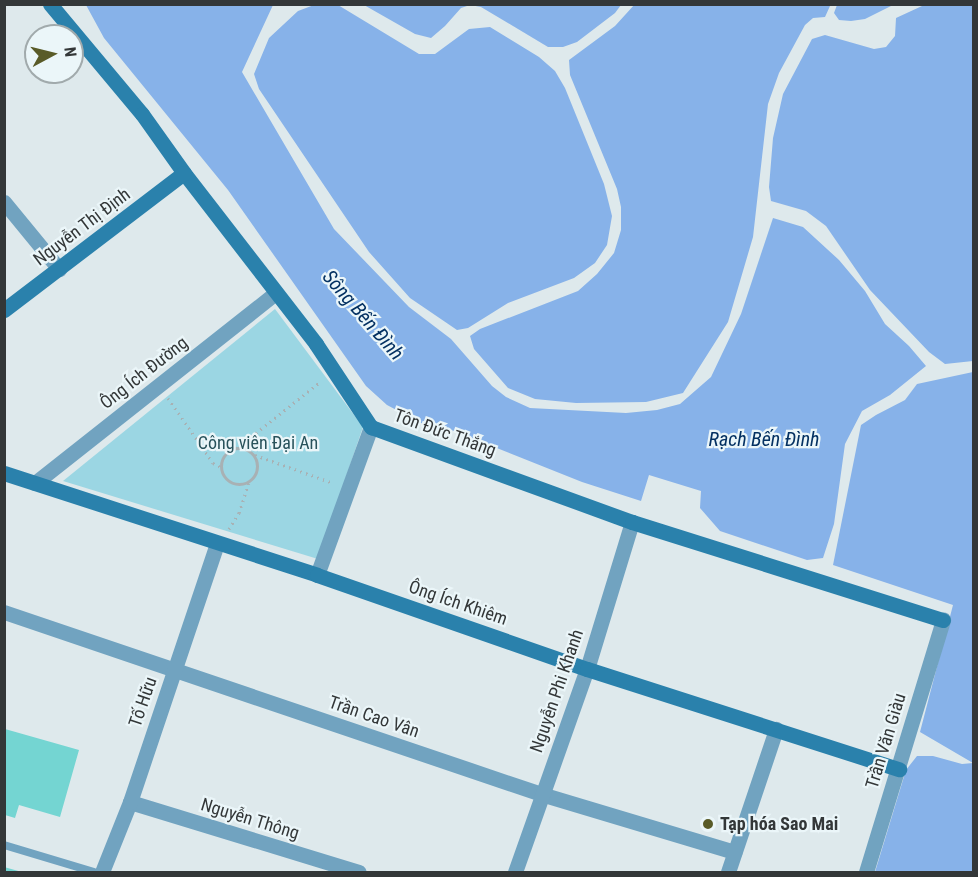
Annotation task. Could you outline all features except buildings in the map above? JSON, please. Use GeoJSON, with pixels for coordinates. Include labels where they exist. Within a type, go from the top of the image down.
{"type":"FeatureCollection","features":[{"type":"Feature","properties":{"kind":"street","name":"Tôn Đức Thắng"},"geometry":{"type":"LineString","coordinates":[[50,4],[142,114],[184,173],[316,344],[370,427],[632,522],[943,620]]}},
{"type":"Feature","properties":{"kind":"street","name":"Nguyễn Thị Định"},"geometry":{"type":"LineString","coordinates":[[4,310],[184,173]]}},
{"type":"Feature","properties":{"kind":"street"},"geometry":{"type":"LineString","coordinates":[[4,202],[59,269]]}},
{"type":"Feature","properties":{"kind":"street","name":"Ông Ích Đường"},"geometry":{"type":"LineString","coordinates":[[35,483],[276,293]]}},
{"type":"Feature","properties":{"kind":"street"},"geometry":{"type":"LineString","coordinates":[[317,575],[370,427]]}},
{"type":"Feature","properties":{"kind":"street","name":"Ông Ích Khiêm"},"geometry":{"type":"LineString","coordinates":[[4,473],[317,575],[587,669],[899,769]]}},
{"type":"Feature","properties":{"kind":"street","name":"Nguyễn Phi Khanh"},"geometry":{"type":"LineString","coordinates":[[515,873],[587,669],[632,522]]}},
{"type":"Feature","properties":{"kind":"street","name":"Tố Hữu"},"geometry":{"type":"LineString","coordinates":[[102,873],[130,802],[218,543]]}},
{"type":"Feature","properties":{"kind":"street","name":"Trần Cao Vân"},"geometry":{"type":"LineString","coordinates":[[4,612],[541,794],[734,852]]}},
{"type":"Feature","properties":{"kind":"street","name":"Trần Văn Giàu"},"geometry":{"type":"LineString","coordinates":[[866,873],[943,620]]}},
{"type":"Feature","properties":{"kind":"street"},"geometry":{"type":"LineString","coordinates":[[728,873],[776,729]]}},
{"type":"Feature","properties":{"kind":"street","name":"Nguyễn Thông"},"geometry":{"type":"LineString","coordinates":[[130,802],[359,873]]}},
{"type":"Feature","properties":{"kind":"lane"},"geometry":{"type":"LineString","coordinates":[[4,845],[94,873]]}},
{"type":"Feature","properties":{"kind":"path"},"geometry":{"type":"LineString","coordinates":[[250,481],[232,483],[224,477],[221,467],[223,458],[321,382]]}},
{"type":"Feature","properties":{"kind":"path"},"geometry":{"type":"LineString","coordinates":[[159,386],[213,463],[221,467]]}},
{"type":"Feature","properties":{"kind":"path"},"geometry":{"type":"LineString","coordinates":[[237,448],[244,448],[253,454],[349,489]]}},
{"type":"Feature","properties":{"kind":"path"},"geometry":{"type":"LineString","coordinates":[[218,543],[239,513],[250,481],[257,469],[253,454]]}},
{"type":"Feature","properties":{"kind":"green space","name":"Công viên Đại An"},"geometry":{"type":"Polygon","coordinates":[[[275,309],[363,427],[318,559],[63,481],[275,309]]]}},
{"type":"Feature","properties":{"kind":"water"},"geometry":{"type":"Polygon","coordinates":[[[621,4],[615,13],[577,42],[563,47],[548,47],[481,7],[470,5],[461,8],[431,38],[415,34],[364,5],[621,4]]]}},
{"type":"Feature","properties":{"kind":"water"},"geometry":{"type":"Polygon","coordinates":[[[635,4],[830,6],[825,17],[813,18],[805,25],[779,73],[768,104],[753,237],[728,322],[683,393],[646,402],[576,403],[535,399],[508,388],[474,349],[470,336],[480,329],[578,291],[597,274],[614,253],[621,230],[621,207],[617,189],[570,75],[569,60],[615,26],[635,4]]]}},
{"type":"Feature","properties":{"kind":"water"},"geometry":{"type":"Polygon","coordinates":[[[837,4],[893,5],[865,19],[851,21],[839,20],[834,13],[837,4]]]}},
{"type":"Feature","properties":{"kind":"water","name":"Rạch Bến Đình"},"geometry":{"type":"Polygon","coordinates":[[[86,5],[273,5],[242,72],[334,229],[409,307],[451,339],[492,386],[506,397],[530,408],[626,413],[657,410],[680,404],[711,377],[741,314],[773,218],[803,227],[839,260],[865,291],[885,324],[909,346],[926,366],[890,395],[862,411],[845,444],[834,524],[823,558],[807,560],[720,531],[700,508],[701,491],[649,475],[641,501],[582,482],[449,429],[421,423],[387,405],[366,386],[228,190],[104,38],[86,5]]]}},
{"type":"Feature","properties":{"kind":"water"},"geometry":{"type":"Polygon","coordinates":[[[314,5],[338,5],[419,54],[435,54],[469,29],[490,27],[539,57],[555,71],[565,88],[604,184],[612,216],[607,245],[595,263],[574,278],[508,303],[468,328],[457,330],[410,298],[369,252],[259,89],[254,74],[269,38],[298,11],[314,5]]]}},
{"type":"Feature","properties":{"kind":"water"},"geometry":{"type":"Polygon","coordinates":[[[974,5],[973,361],[945,364],[929,352],[870,290],[826,226],[806,211],[771,201],[769,187],[773,138],[783,94],[812,39],[825,35],[874,49],[886,47],[895,36],[896,18],[922,6],[974,5]]]}},
{"type":"Feature","properties":{"kind":"water"},"geometry":{"type":"Polygon","coordinates":[[[973,372],[973,763],[920,732],[953,605],[833,565],[861,425],[905,400],[917,384],[973,372]]]}},
{"type":"Feature","properties":{"kind":"water"},"geometry":{"type":"Polygon","coordinates":[[[917,756],[933,756],[962,764],[973,763],[973,872],[875,872],[906,770],[917,756]]]}},
{"type":"Feature","properties":{"kind":"place","name":"Tạp hóa Sao Mai"},"geometry":{"type":"Point","coordinates":[708,824]}},
{"type":"Feature","properties":{"kind":"water label","name":"Sông Bến Đình"},"geometry":{"type":"Point","coordinates":[363,315]}}]}
